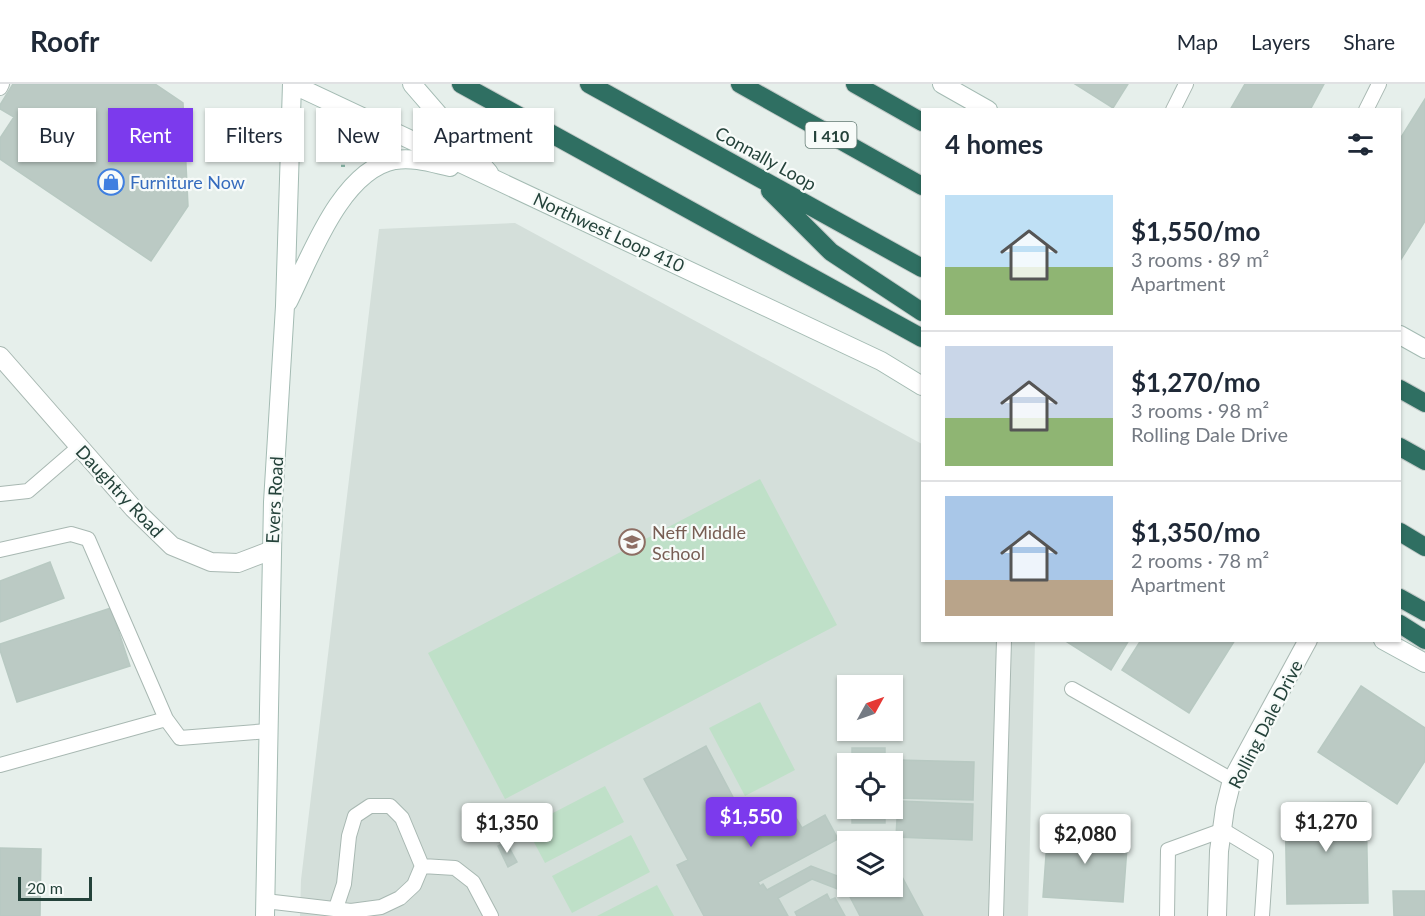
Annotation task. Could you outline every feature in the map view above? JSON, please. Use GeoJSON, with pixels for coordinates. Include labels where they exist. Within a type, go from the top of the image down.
{"type":"FeatureCollection","features":[{"type":"Feature","properties":{"kind":"highway"},"geometry":{"type":"LineString","coordinates":[[461,84],[921,337]]}},
{"type":"Feature","properties":{"kind":"highway","name":"Connally Loop"},"geometry":{"type":"LineString","coordinates":[[589,84],[921,267]]}},
{"type":"Feature","properties":{"kind":"highway","name":"I 410"},"geometry":{"type":"LineString","coordinates":[[740,84],[921,185]]}},
{"type":"Feature","properties":{"kind":"highway"},"geometry":{"type":"LineString","coordinates":[[855,84],[921,121]]}},
{"type":"Feature","properties":{"kind":"highway"},"geometry":{"type":"LineString","coordinates":[[757,176],[831,252],[921,311]]}},
{"type":"Feature","properties":{"kind":"highway"},"geometry":{"type":"LineString","coordinates":[[1401,390],[1425,403]]}},
{"type":"Feature","properties":{"kind":"highway"},"geometry":{"type":"LineString","coordinates":[[1401,448],[1425,456]]}},
{"type":"Feature","properties":{"kind":"highway"},"geometry":{"type":"LineString","coordinates":[[1401,449],[1425,462]]}},
{"type":"Feature","properties":{"kind":"highway"},"geometry":{"type":"LineString","coordinates":[[1401,533],[1425,547]]}},
{"type":"Feature","properties":{"kind":"highway"},"geometry":{"type":"LineString","coordinates":[[1401,599],[1425,612]]}},
{"type":"Feature","properties":{"kind":"highway"},"geometry":{"type":"LineString","coordinates":[[1401,625],[1425,640]]}},
{"type":"Feature","properties":{"kind":"main road","name":"Northwest Loop 410"},"geometry":{"type":"LineString","coordinates":[[292,84],[881,361],[921,385]]}},
{"type":"Feature","properties":{"kind":"main road","name":"Evers Road"},"geometry":{"type":"LineString","coordinates":[[265,909],[272,550],[285,306],[292,84]]}},
{"type":"Feature","properties":{"kind":"main road"},"geometry":{"type":"LineString","coordinates":[[412,84],[492,177]]}},
{"type":"Feature","properties":{"kind":"main road"},"geometry":{"type":"LineString","coordinates":[[942,84],[984,108]]}},
{"type":"Feature","properties":{"kind":"main road"},"geometry":{"type":"LineString","coordinates":[[285,306],[336,204],[358,180],[374,169],[394,160],[418,159],[492,177]]}},
{"type":"Feature","properties":{"kind":"main road"},"geometry":{"type":"LineString","coordinates":[[1401,336],[1425,350]]}},
{"type":"Feature","properties":{"kind":"main road","name":"Daughtry Road"},"geometry":{"type":"LineString","coordinates":[[0,356],[133,508],[172,546],[211,561],[238,563],[272,550]]}},
{"type":"Feature","properties":{"kind":"main road","name":"Rolling Dale Drive"},"geometry":{"type":"LineString","coordinates":[[1216,916],[1219,851],[1225,808],[1232,780],[1307,642]]}},
{"type":"Feature","properties":{"kind":"main road"},"geometry":{"type":"LineString","coordinates":[[1387,642],[1425,663]]}},
{"type":"Feature","properties":{"kind":"lane"},"geometry":{"type":"LineString","coordinates":[[1174,108],[1186,84]]}},
{"type":"Feature","properties":{"kind":"lane"},"geometry":{"type":"LineString","coordinates":[[1367,108],[1379,84]]}},
{"type":"Feature","properties":{"kind":"lane"},"geometry":{"type":"LineString","coordinates":[[0,494],[28,490],[80,447]]}},
{"type":"Feature","properties":{"kind":"lane"},"geometry":{"type":"LineString","coordinates":[[0,550],[71,534],[88,539],[166,719],[180,738],[268,731]]}},
{"type":"Feature","properties":{"kind":"lane"},"geometry":{"type":"LineString","coordinates":[[996,916],[1004,642]]}},
{"type":"Feature","properties":{"kind":"lane"},"geometry":{"type":"LineString","coordinates":[[1072,689],[1232,780]]}},
{"type":"Feature","properties":{"kind":"lane"},"geometry":{"type":"LineString","coordinates":[[0,765],[166,719]]}},
{"type":"Feature","properties":{"kind":"lane"},"geometry":{"type":"LineString","coordinates":[[265,909],[336,908],[351,911],[381,907],[400,898],[414,885],[422,866],[402,818],[390,806],[369,806],[355,816],[349,836],[344,884],[336,908]]}},
{"type":"Feature","properties":{"kind":"lane"},"geometry":{"type":"LineString","coordinates":[[1167,916],[1168,850],[1222,830],[1266,856],[1262,916]]}},
{"type":"Feature","properties":{"kind":"lane"},"geometry":{"type":"LineString","coordinates":[[422,866],[455,868],[472,882],[490,916]]}},
{"type":"Feature","properties":{"kind":"path"},"geometry":{"type":"LineString","coordinates":[[343,162],[343,169]]}},
{"type":"Feature","properties":{"kind":"shaded area","name":"Neff Middle School"},"geometry":{"type":"Polygon","coordinates":[[[515,223],[921,443],[921,642],[1035,642],[1028,916],[300,916],[301,880],[379,229],[515,223]]]}},
{"type":"Feature","properties":{"kind":"green space"},"geometry":{"type":"Polygon","coordinates":[[[760,479],[837,625],[505,799],[428,653],[760,479]]]}},
{"type":"Feature","properties":{"kind":"green space"},"geometry":{"type":"Polygon","coordinates":[[[760,702],[795,770],[745,796],[709,728],[760,702]]]}},
{"type":"Feature","properties":{"kind":"green space"},"geometry":{"type":"Polygon","coordinates":[[[605,786],[624,822],[545,863],[526,827],[605,786]]]}},
{"type":"Feature","properties":{"kind":"green space"},"geometry":{"type":"Polygon","coordinates":[[[631,835],[650,872],[572,913],[552,876],[631,835]]]}},
{"type":"Feature","properties":{"kind":"green space"},"geometry":{"type":"Polygon","coordinates":[[[657,885],[674,916],[597,916],[657,885]]]}},
{"type":"Feature","properties":{"kind":"building","name":"Furniture Now"},"geometry":{"type":"Polygon","coordinates":[[[13,84],[155,84],[183,103],[183,108],[108,108],[108,162],[186,162],[188,206],[151,261],[0,159],[0,138],[14,117],[0,109],[0,105],[13,84]]]}},
{"type":"Feature","properties":{"kind":"building"},"geometry":{"type":"Polygon","coordinates":[[[1075,84],[1128,84],[1113,108],[1075,84]]]}},
{"type":"Feature","properties":{"kind":"building"},"geometry":{"type":"Polygon","coordinates":[[[1245,84],[1324,84],[1311,108],[1231,108],[1245,84]]]}},
{"type":"Feature","properties":{"kind":"building"},"geometry":{"type":"Polygon","coordinates":[[[1425,99],[1425,221],[1401,259],[1401,137],[1425,99]]]}},
{"type":"Feature","properties":{"kind":"building"},"geometry":{"type":"Polygon","coordinates":[[[50,562],[64,598],[0,622],[0,581],[50,562]]]}},
{"type":"Feature","properties":{"kind":"building"},"geometry":{"type":"Polygon","coordinates":[[[111,608],[130,666],[17,702],[0,644],[111,608]]]}},
{"type":"Feature","properties":{"kind":"building"},"geometry":{"type":"Polygon","coordinates":[[[1067,642],[1128,642],[1111,670],[1067,642]]]}},
{"type":"Feature","properties":{"kind":"building"},"geometry":{"type":"Polygon","coordinates":[[[1140,642],[1234,642],[1189,713],[1122,670],[1140,642]]]}},
{"type":"Feature","properties":{"kind":"building"},"geometry":{"type":"Polygon","coordinates":[[[1361,686],[1425,728],[1425,761],[1397,804],[1318,752],[1361,686]]]}},
{"type":"Feature","properties":{"kind":"building"},"geometry":{"type":"Polygon","coordinates":[[[706,746],[752,833],[766,825],[761,817],[783,806],[788,814],[792,811],[802,828],[825,815],[837,837],[837,840],[758,882],[760,886],[763,884],[767,890],[811,866],[837,876],[837,889],[812,879],[778,898],[788,916],[704,916],[677,865],[688,860],[644,779],[706,746]]]}},
{"type":"Feature","properties":{"kind":"building"},"geometry":{"type":"Polygon","coordinates":[[[852,748],[885,748],[885,753],[852,753],[852,748]]]}},
{"type":"Feature","properties":{"kind":"building"},"geometry":{"type":"Polygon","coordinates":[[[903,760],[974,762],[973,800],[903,798],[903,760]]]}},
{"type":"Feature","properties":{"kind":"building"},"geometry":{"type":"Polygon","coordinates":[[[903,801],[973,804],[972,840],[903,837],[903,831],[896,831],[897,819],[903,819],[903,801]]]}},
{"type":"Feature","properties":{"kind":"building"},"geometry":{"type":"Polygon","coordinates":[[[1366,802],[1368,903],[1287,904],[1285,803],[1366,802]]]}},
{"type":"Feature","properties":{"kind":"building"},"geometry":{"type":"Polygon","coordinates":[[[852,819],[885,819],[885,823],[852,823],[852,819]]]}},
{"type":"Feature","properties":{"kind":"building"},"geometry":{"type":"Polygon","coordinates":[[[1048,827],[1128,833],[1123,902],[1043,897],[1048,827]]]}},
{"type":"Feature","properties":{"kind":"building"},"geometry":{"type":"Polygon","coordinates":[[[506,842],[517,862],[508,867],[498,846],[506,842]]]}},
{"type":"Feature","properties":{"kind":"building"},"geometry":{"type":"Polygon","coordinates":[[[0,848],[41,849],[40,916],[0,916],[0,848]]]}},
{"type":"Feature","properties":{"kind":"building"},"geometry":{"type":"Polygon","coordinates":[[[903,879],[923,916],[860,916],[850,897],[903,897],[903,879]]]}},
{"type":"Feature","properties":{"kind":"building"},"geometry":{"type":"Polygon","coordinates":[[[1393,891],[1425,891],[1425,916],[1394,916],[1393,891]]]}},
{"type":"Feature","properties":{"kind":"building"},"geometry":{"type":"Polygon","coordinates":[[[827,894],[830,900],[835,898],[845,916],[797,916],[795,912],[827,894]]]}},
{"type":"Feature","properties":{"kind":"place","name":"Furniture Now"},"geometry":{"type":"Point","coordinates":[111,182]}},
{"type":"Feature","properties":{"kind":"place","name":"Neff Middle School"},"geometry":{"type":"Point","coordinates":[632,542]}}]}
